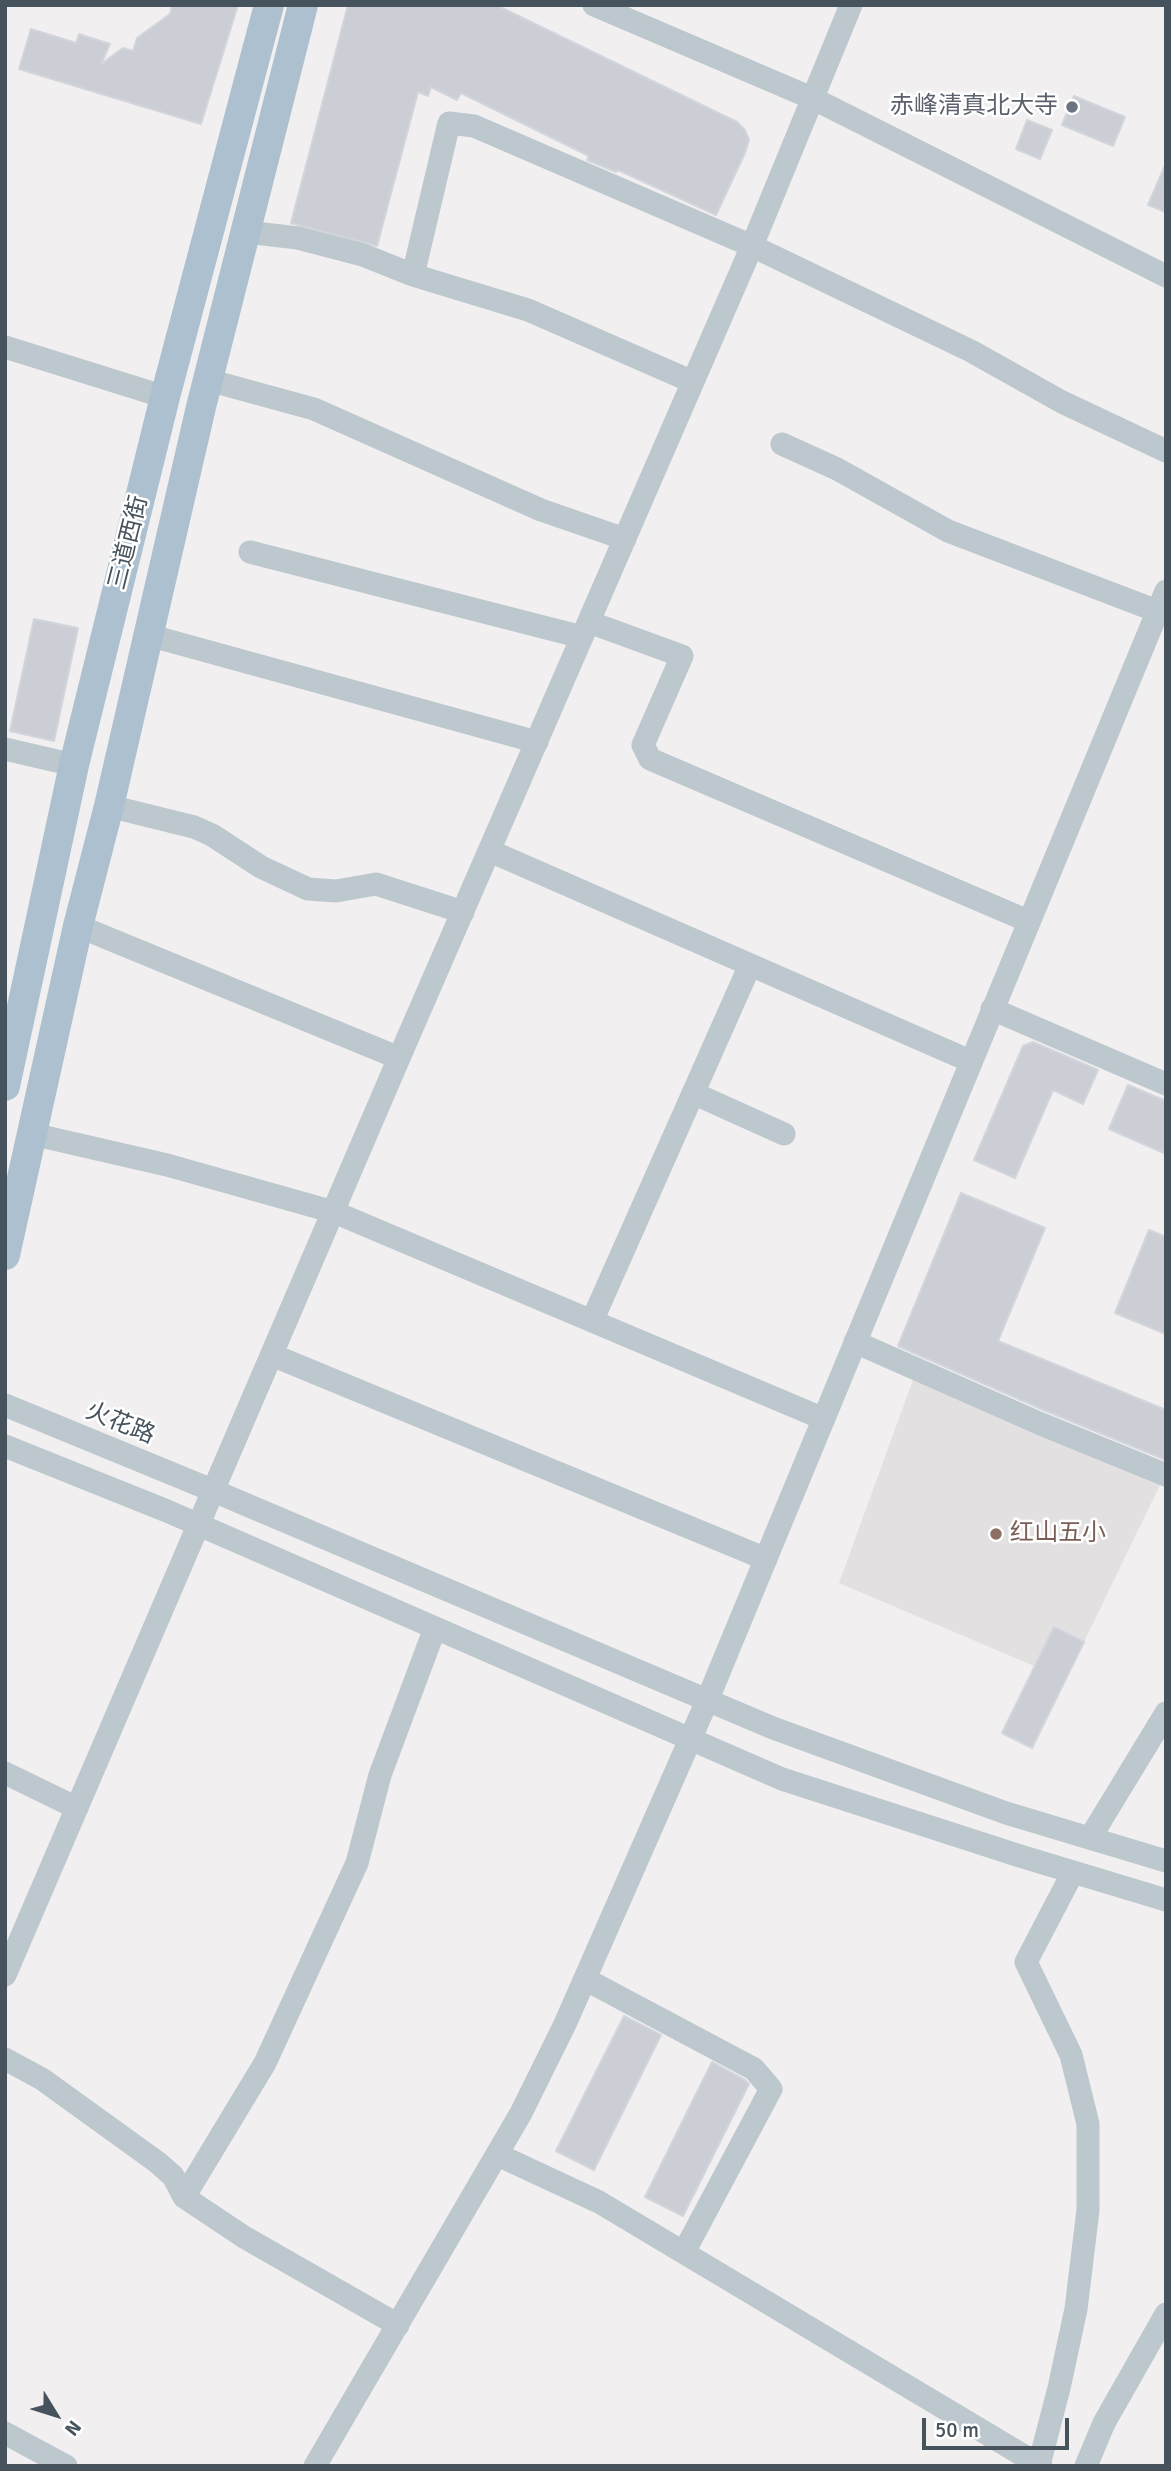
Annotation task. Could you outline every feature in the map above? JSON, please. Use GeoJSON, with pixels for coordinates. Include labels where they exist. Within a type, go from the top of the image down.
{"type":"FeatureCollection","features":[{"type":"Feature","properties":{"kind":"main road","name":"三道西街"},"geometry":{"type":"LineString","coordinates":[[5,1086],[74,765],[165,397],[270,5]]}},
{"type":"Feature","properties":{"kind":"main road"},"geometry":{"type":"LineString","coordinates":[[5,1255],[78,926],[109,806],[208,380],[303,5]]}},
{"type":"Feature","properties":{"kind":"street"},"geometry":{"type":"LineString","coordinates":[[594,5],[814,99],[1166,276]]}},
{"type":"Feature","properties":{"kind":"street"},"geometry":{"type":"LineString","coordinates":[[5,1975],[752,246],[851,5]]}},
{"type":"Feature","properties":{"kind":"street"},"geometry":{"type":"LineString","coordinates":[[413,275],[449,123],[474,126],[752,246],[971,351],[1062,402],[1166,451]]}},
{"type":"Feature","properties":{"kind":"street"},"geometry":{"type":"LineString","coordinates":[[246,232],[298,239],[363,255],[413,275],[528,310],[693,382]]}},
{"type":"Feature","properties":{"kind":"street"},"geometry":{"type":"LineString","coordinates":[[5,347],[165,397]]}},
{"type":"Feature","properties":{"kind":"street"},"geometry":{"type":"LineString","coordinates":[[208,380],[314,409],[541,510],[625,539]]}},
{"type":"Feature","properties":{"kind":"street"},"geometry":{"type":"LineString","coordinates":[[315,2466],[498,2155],[586,1979],[766,1559],[1028,921],[1157,636],[1162,601],[948,531],[837,469],[782,444]]}},
{"type":"Feature","properties":{"kind":"street"},"geometry":{"type":"LineString","coordinates":[[250,552],[586,630],[682,656],[643,746],[650,759],[1028,921]]}},
{"type":"Feature","properties":{"kind":"street"},"geometry":{"type":"LineString","coordinates":[[148,635],[537,742]]}},
{"type":"Feature","properties":{"kind":"street"},"geometry":{"type":"LineString","coordinates":[[5,749],[74,765]]}},
{"type":"Feature","properties":{"kind":"street"},"geometry":{"type":"LineString","coordinates":[[109,806],[194,827],[212,835],[261,867],[308,889],[337,891],[376,884],[463,912]]}},
{"type":"Feature","properties":{"kind":"street"},"geometry":{"type":"LineString","coordinates":[[490,851],[970,1061]]}},
{"type":"Feature","properties":{"kind":"street"},"geometry":{"type":"LineString","coordinates":[[78,926],[399,1058]]}},
{"type":"Feature","properties":{"kind":"street"},"geometry":{"type":"LineString","coordinates":[[592,1321],[750,965]]}},
{"type":"Feature","properties":{"kind":"street"},"geometry":{"type":"LineString","coordinates":[[992,1009],[1166,1084]]}},
{"type":"Feature","properties":{"kind":"street"},"geometry":{"type":"LineString","coordinates":[[693,1093],[785,1134]]}},
{"type":"Feature","properties":{"kind":"street"},"geometry":{"type":"LineString","coordinates":[[32,1134],[167,1165],[334,1212],[824,1419]]}},
{"type":"Feature","properties":{"kind":"street"},"geometry":{"type":"LineString","coordinates":[[855,1342],[1041,1424],[1166,1475]]}},
{"type":"Feature","properties":{"kind":"street"},"geometry":{"type":"LineString","coordinates":[[272,1355],[766,1559]]}},
{"type":"Feature","properties":{"kind":"street","name":"火花路"},"geometry":{"type":"LineString","coordinates":[[5,1405],[773,1728],[1006,1813],[1166,1861]]}},
{"type":"Feature","properties":{"kind":"street"},"geometry":{"type":"LineString","coordinates":[[5,1446],[199,1525],[782,1779],[1166,1900]]}},
{"type":"Feature","properties":{"kind":"street"},"geometry":{"type":"LineString","coordinates":[[184,2197],[265,2063],[357,1863],[380,1775],[435,1628]]}},
{"type":"Feature","properties":{"kind":"street"},"geometry":{"type":"LineString","coordinates":[[1090,1838],[1166,1713]]}},
{"type":"Feature","properties":{"kind":"street"},"geometry":{"type":"LineString","coordinates":[[5,1773],[77,1808]]}},
{"type":"Feature","properties":{"kind":"street"},"geometry":{"type":"LineString","coordinates":[[498,2155],[599,2202],[1040,2465],[1076,2309],[1088,2210],[1088,2124],[1071,2055],[1026,1962],[1073,1872]]}},
{"type":"Feature","properties":{"kind":"street"},"geometry":{"type":"LineString","coordinates":[[586,1979],[754,2069],[771,2089],[684,2252]]}},
{"type":"Feature","properties":{"kind":"street"},"geometry":{"type":"LineString","coordinates":[[5,2059],[42,2079],[157,2162],[173,2176],[184,2197],[244,2237],[398,2325]]}},
{"type":"Feature","properties":{"kind":"street"},"geometry":{"type":"LineString","coordinates":[[1086,2466],[1104,2423],[1166,2314]]}},
{"type":"Feature","properties":{"kind":"street"},"geometry":{"type":"LineString","coordinates":[[5,2433],[66,2466]]}},
{"type":"Feature","properties":{"kind":"shaded area","name":"红山五小"},"geometry":{"type":"Polygon","coordinates":[[[914,1377],[1160,1485],[1084,1642],[1054,1627],[1034,1666],[839,1583],[914,1377]]]}},
{"type":"Feature","properties":{"kind":"building"},"geometry":{"type":"Polygon","coordinates":[[[172,5],[238,5],[201,124],[19,69],[31,29],[76,43],[79,34],[110,44],[101,64],[123,48],[133,51],[137,38],[170,14],[172,5]]]}},
{"type":"Feature","properties":{"kind":"building"},"geometry":{"type":"Polygon","coordinates":[[[348,5],[496,5],[737,122],[745,130],[749,140],[716,215],[618,170],[616,172],[587,160],[589,156],[461,93],[457,100],[431,87],[428,96],[418,92],[377,246],[291,223],[348,5]]]}},
{"type":"Feature","properties":{"kind":"building"},"geometry":{"type":"Polygon","coordinates":[[[1074,96],[1125,117],[1113,146],[1062,125],[1074,96]]]}},
{"type":"Feature","properties":{"kind":"building"},"geometry":{"type":"Polygon","coordinates":[[[1027,120],[1052,130],[1040,159],[1016,149],[1027,120]]]}},
{"type":"Feature","properties":{"kind":"building"},"geometry":{"type":"Polygon","coordinates":[[[1166,163],[1166,212],[1148,205],[1166,163]]]}},
{"type":"Feature","properties":{"kind":"building"},"geometry":{"type":"Polygon","coordinates":[[[34,619],[78,628],[54,741],[10,731],[34,619]]]}},
{"type":"Feature","properties":{"kind":"building"},"geometry":{"type":"Polygon","coordinates":[[[1033,1042],[1098,1070],[1083,1104],[1053,1090],[1015,1178],[974,1160],[1023,1046],[1033,1042]]]}},
{"type":"Feature","properties":{"kind":"building"},"geometry":{"type":"Polygon","coordinates":[[[1128,1085],[1166,1101],[1166,1154],[1109,1129],[1128,1085]]]}},
{"type":"Feature","properties":{"kind":"building"},"geometry":{"type":"Polygon","coordinates":[[[961,1193],[1045,1228],[998,1341],[1166,1410],[1166,1460],[898,1346],[961,1193]]]}},
{"type":"Feature","properties":{"kind":"building"},"geometry":{"type":"Polygon","coordinates":[[[1149,1230],[1166,1237],[1166,1334],[1115,1313],[1149,1230]]]}},
{"type":"Feature","properties":{"kind":"building"},"geometry":{"type":"Polygon","coordinates":[[[1054,1627],[1084,1642],[1032,1748],[1002,1733],[1054,1627]]]}},
{"type":"Feature","properties":{"kind":"building"},"geometry":{"type":"Polygon","coordinates":[[[624,2016],[661,2035],[594,2170],[556,2151],[624,2016]]]}},
{"type":"Feature","properties":{"kind":"building"},"geometry":{"type":"Polygon","coordinates":[[[712,2062],[749,2084],[683,2216],[645,2197],[712,2062]]]}},
{"type":"Feature","properties":{"kind":"place","name":"赤峰清真北大寺"},"geometry":{"type":"Point","coordinates":[1072,107]}},
{"type":"Feature","properties":{"kind":"place","name":"红山五小"},"geometry":{"type":"Point","coordinates":[996,1534]}}]}
